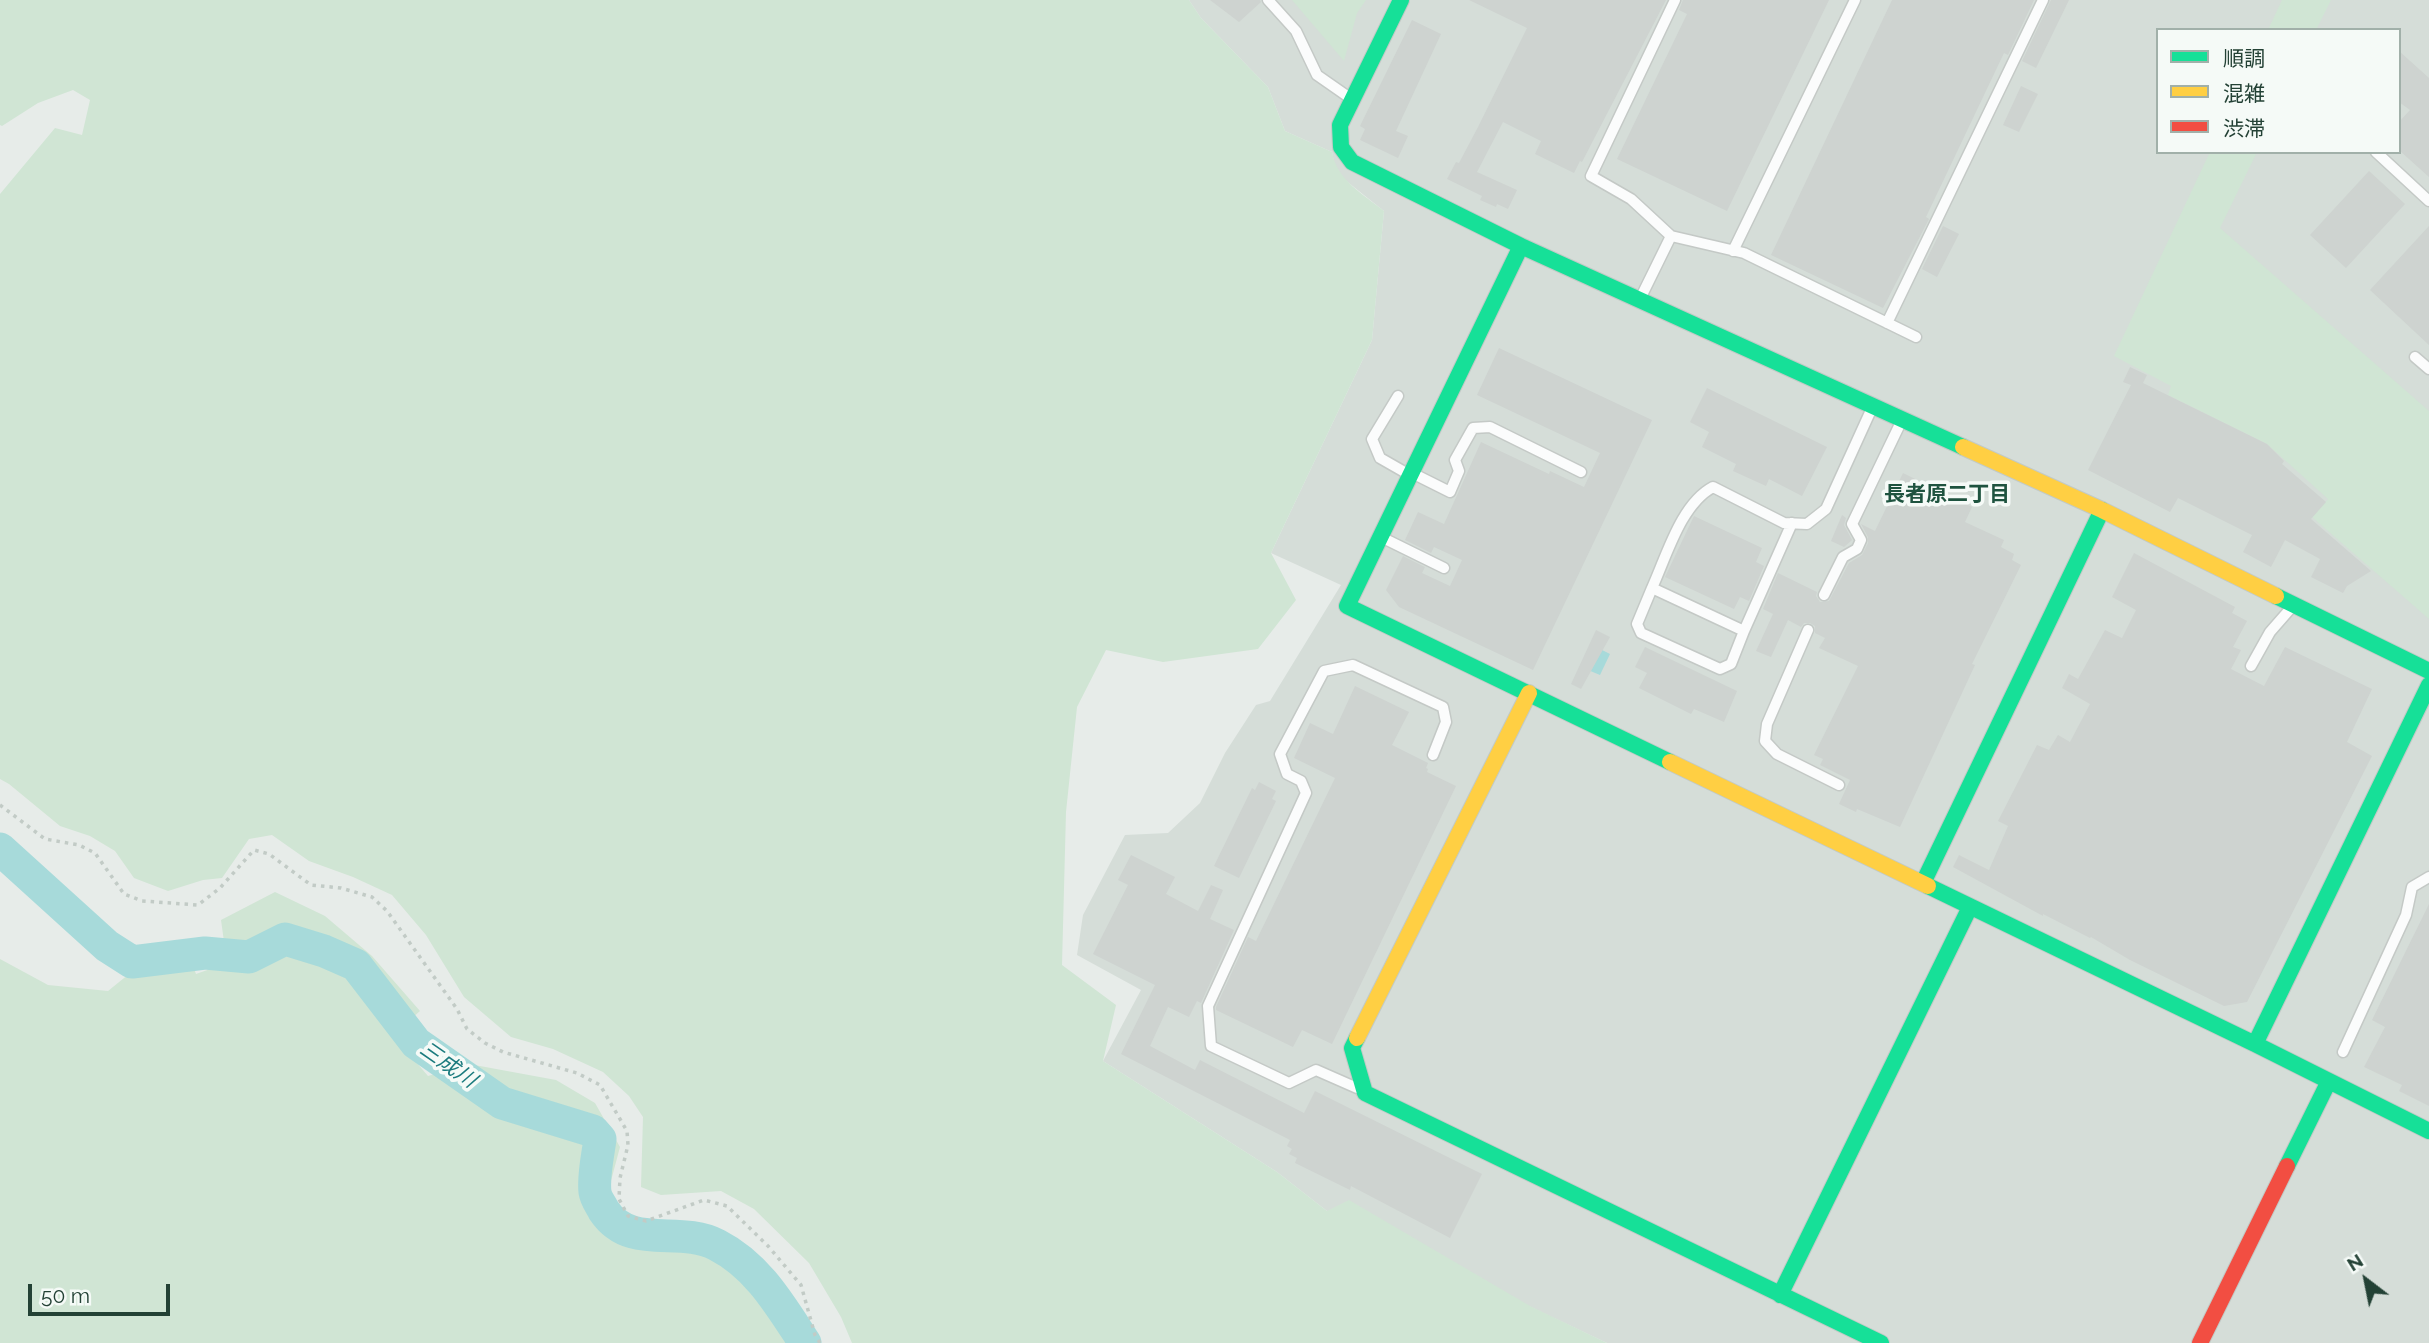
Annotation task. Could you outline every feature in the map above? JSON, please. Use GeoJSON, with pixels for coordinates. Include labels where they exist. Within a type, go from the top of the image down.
{"type":"FeatureCollection","features":[{"type":"Feature","properties":{"kind":"street"},"geometry":{"type":"LineString","coordinates":[[1401,0],[1340,125],[1341,147],[1352,162],[1521,246],[2102,510],[2429,671]]}},
{"type":"Feature","properties":{"kind":"street"},"geometry":{"type":"LineString","coordinates":[[1521,246],[1347,606],[2255,1044],[2429,1131]]}},
{"type":"Feature","properties":{"kind":"street"},"geometry":{"type":"LineString","coordinates":[[1923,883],[2102,510]]}},
{"type":"Feature","properties":{"kind":"street"},"geometry":{"type":"LineString","coordinates":[[2255,1044],[2424,710],[2429,685]]}},
{"type":"Feature","properties":{"kind":"street"},"geometry":{"type":"LineString","coordinates":[[1529,693],[1352,1048],[1366,1093],[1881,1343]]}},
{"type":"Feature","properties":{"kind":"street"},"geometry":{"type":"LineString","coordinates":[[1780,1295],[1970,907]]}},
{"type":"Feature","properties":{"kind":"street"},"geometry":{"type":"LineString","coordinates":[[2200,1343],[2329,1081]]}},
{"type":"Feature","properties":{"kind":"lane"},"geometry":{"type":"LineString","coordinates":[[1268,0],[1296,31],[1317,75],[1352,99]]}},
{"type":"Feature","properties":{"kind":"lane"},"geometry":{"type":"LineString","coordinates":[[1675,0],[1591,176],[1632,200],[1671,236],[1744,253],[1916,337]]}},
{"type":"Feature","properties":{"kind":"lane"},"geometry":{"type":"LineString","coordinates":[[1733,251],[1855,0]]}},
{"type":"Feature","properties":{"kind":"lane"},"geometry":{"type":"LineString","coordinates":[[1887,323],[2043,0]]}},
{"type":"Feature","properties":{"kind":"lane"},"geometry":{"type":"LineString","coordinates":[[2378,154],[2428,197]]}},
{"type":"Feature","properties":{"kind":"lane"},"geometry":{"type":"LineString","coordinates":[[1639,299],[1671,236]]}},
{"type":"Feature","properties":{"kind":"lane"},"geometry":{"type":"LineString","coordinates":[[2415,357],[2429,369]]}},
{"type":"Feature","properties":{"kind":"lane"},"geometry":{"type":"LineString","coordinates":[[1398,396],[1372,439],[1380,458],[1450,492],[1459,471],[1455,460],[1473,428],[1490,427],[1581,471]]}},
{"type":"Feature","properties":{"kind":"lane"},"geometry":{"type":"LineString","coordinates":[[1792,523],[1731,664],[1720,669],[1641,633],[1637,624],[1652,587],[1686,512],[1701,494],[1713,487],[1784,523],[1792,523],[1807,524],[1826,509],[1873,406]]}},
{"type":"Feature","properties":{"kind":"lane"},"geometry":{"type":"LineString","coordinates":[[1824,595],[1843,557],[1857,549],[1861,540],[1852,524],[1902,419]]}},
{"type":"Feature","properties":{"kind":"lane"},"geometry":{"type":"LineString","coordinates":[[1381,537],[1444,568]]}},
{"type":"Feature","properties":{"kind":"lane"},"geometry":{"type":"LineString","coordinates":[[1652,587],[1744,631]]}},
{"type":"Feature","properties":{"kind":"lane"},"geometry":{"type":"LineString","coordinates":[[2251,666],[2270,632],[2294,604]]}},
{"type":"Feature","properties":{"kind":"lane"},"geometry":{"type":"LineString","coordinates":[[1808,630],[1768,723],[1765,741],[1777,754],[1839,785]]}},
{"type":"Feature","properties":{"kind":"lane"},"geometry":{"type":"LineString","coordinates":[[1366,1093],[1316,1070],[1289,1083],[1211,1046],[1208,1006],[1306,793],[1301,781],[1287,774],[1280,754],[1324,671],[1353,665],[1443,707],[1446,722],[1433,755]]}},
{"type":"Feature","properties":{"kind":"lane"},"geometry":{"type":"LineString","coordinates":[[2343,1052],[2406,915],[2412,887],[2429,877]]}},
{"type":"Feature","properties":{"kind":"path"},"geometry":{"type":"LineString","coordinates":[[0,805],[45,839],[79,845],[95,853],[124,894],[142,901],[198,905],[219,888],[254,850],[269,854],[311,885],[341,888],[372,897],[395,922],[457,1009],[467,1029],[485,1043],[503,1052],[577,1073],[600,1085],[627,1131],[628,1145],[620,1178],[619,1199],[628,1216],[646,1221],[704,1200],[727,1206],[768,1246],[801,1285],[815,1335],[820,1343]]}},
{"type":"Feature","properties":{"kind":"shaded area"},"geometry":{"type":"Polygon","coordinates":[[[1189,0],[2429,0],[2429,1343],[1607,1343],[1327,1211],[1277,1172],[1103,1061],[1141,990],[1077,955],[1083,915],[1125,835],[1168,833],[1200,803],[1225,753],[1256,705],[1270,701],[1341,585],[1271,553],[1372,340],[1384,211],[1340,176],[1332,152],[1285,131],[1268,87],[1201,18],[1189,0]]]}},
{"type":"Feature","properties":{"kind":"green space"},"geometry":{"type":"Polygon","coordinates":[[[0,0],[1189,0],[1201,18],[1268,87],[1285,131],[1332,152],[1339,171],[1345,178],[1384,211],[1372,340],[1271,553],[1296,600],[1258,649],[1163,662],[1106,650],[1077,707],[1066,812],[1062,965],[1116,1005],[1103,1061],[1277,1172],[1327,1211],[1349,1200],[1530,1306],[1607,1343],[852,1343],[841,1317],[809,1263],[754,1209],[721,1191],[661,1195],[641,1187],[643,1117],[629,1096],[603,1072],[553,1049],[511,1037],[464,997],[426,935],[392,895],[309,861],[272,835],[249,839],[222,878],[203,880],[168,891],[134,878],[115,851],[90,836],[60,826],[0,779],[0,194],[55,128],[82,135],[90,100],[73,90],[38,103],[0,125],[0,0]]]}},
{"type":"Feature","properties":{"kind":"green space"},"geometry":{"type":"Polygon","coordinates":[[[1292,0],[1366,0],[1357,13],[1344,61],[1292,0]]]}},
{"type":"Feature","properties":{"kind":"green space"},"geometry":{"type":"Polygon","coordinates":[[[2282,0],[2331,0],[2317,28],[2269,28],[2282,0]]]}},
{"type":"Feature","properties":{"kind":"green space"},"geometry":{"type":"Polygon","coordinates":[[[2209,154],[2256,154],[2220,228],[2429,411],[2429,619],[2312,517],[2328,499],[2267,444],[2168,395],[2171,386],[2114,356],[2209,154]]]}},
{"type":"Feature","properties":{"kind":"green space"},"geometry":{"type":"Polygon","coordinates":[[[275,892],[325,916],[372,956],[420,1011],[393,1035],[428,1076],[469,1064],[556,1080],[595,1103],[620,1147],[604,1207],[625,1228],[723,1230],[752,1255],[793,1305],[810,1343],[0,1343],[0,959],[48,985],[108,991],[145,961],[188,952],[196,974],[227,963],[221,920],[275,892]]]}},
{"type":"Feature","properties":{"kind":"water"},"geometry":{"type":"Polygon","coordinates":[[[1598,648],[1610,654],[1600,675],[1588,670],[1598,648]]]}},
{"type":"Feature","properties":{"kind":"building"},"geometry":{"type":"Polygon","coordinates":[[[1210,0],[1260,0],[1261,2],[1239,22],[1210,0]]]}},
{"type":"Feature","properties":{"kind":"building"},"geometry":{"type":"Polygon","coordinates":[[[1469,0],[1666,0],[1574,173],[1535,154],[1541,141],[1503,122],[1477,172],[1517,190],[1508,209],[1480,200],[1482,196],[1447,179],[1456,162],[1459,163],[1527,28],[1469,0]]]}},
{"type":"Feature","properties":{"kind":"building"},"geometry":{"type":"Polygon","coordinates":[[[1683,0],[1829,0],[1727,211],[1617,159],[1687,14],[1679,10],[1683,0]]]}},
{"type":"Feature","properties":{"kind":"building"},"geometry":{"type":"Polygon","coordinates":[[[1892,0],[2034,0],[2008,55],[2004,53],[1926,217],[1929,219],[1883,308],[1771,255],[1892,0]]]}},
{"type":"Feature","properties":{"kind":"building"},"geometry":{"type":"Polygon","coordinates":[[[2051,0],[2069,0],[2036,68],[2022,61],[2051,0]]]}},
{"type":"Feature","properties":{"kind":"building"},"geometry":{"type":"Polygon","coordinates":[[[1412,20],[1441,34],[1396,131],[1408,136],[1398,158],[1360,140],[1365,129],[1360,126],[1412,20]]]}},
{"type":"Feature","properties":{"kind":"building"},"geometry":{"type":"Polygon","coordinates":[[[2401,53],[2429,78],[2429,177],[2401,152],[2401,120],[2410,110],[2401,103],[2401,53]]]}},
{"type":"Feature","properties":{"kind":"building"},"geometry":{"type":"Polygon","coordinates":[[[2021,86],[2038,94],[2019,132],[2003,125],[2021,86]]]}},
{"type":"Feature","properties":{"kind":"building"},"geometry":{"type":"Polygon","coordinates":[[[2369,171],[2405,204],[2346,268],[2310,235],[2369,171]]]}},
{"type":"Feature","properties":{"kind":"building"},"geometry":{"type":"Polygon","coordinates":[[[1943,226],[1959,234],[1937,277],[1922,269],[1943,226]]]}},
{"type":"Feature","properties":{"kind":"building"},"geometry":{"type":"Polygon","coordinates":[[[2429,226],[2429,345],[2370,290],[2429,226]]]}},
{"type":"Feature","properties":{"kind":"building"},"geometry":{"type":"Polygon","coordinates":[[[1499,348],[1652,420],[1533,670],[1399,607],[1386,590],[1403,556],[1425,567],[1422,573],[1450,586],[1462,560],[1434,547],[1431,553],[1405,540],[1418,512],[1444,524],[1481,442],[1584,487],[1600,453],[1477,395],[1499,348]]]}},
{"type":"Feature","properties":{"kind":"building"},"geometry":{"type":"Polygon","coordinates":[[[2130,367],[2147,375],[2143,383],[2267,444],[2284,461],[2282,464],[2326,502],[2311,519],[2371,571],[2347,586],[2343,593],[2311,577],[2320,559],[2285,540],[2271,567],[2243,552],[2252,535],[2178,498],[2170,512],[2088,470],[2131,385],[2123,382],[2130,367]]]}},
{"type":"Feature","properties":{"kind":"building"},"geometry":{"type":"Polygon","coordinates":[[[1707,388],[1827,447],[1802,496],[1769,479],[1766,486],[1733,471],[1736,464],[1702,447],[1709,432],[1690,422],[1707,388]]]}},
{"type":"Feature","properties":{"kind":"building"},"geometry":{"type":"Polygon","coordinates":[[[1903,473],[1972,507],[1965,522],[2004,540],[2001,547],[2014,554],[2012,560],[2021,565],[1972,664],[1975,665],[1900,827],[1839,804],[1850,780],[1820,765],[1823,759],[1814,755],[1858,666],[1819,648],[1825,638],[1815,633],[1815,626],[1810,623],[1804,623],[1801,627],[1788,620],[1771,657],[1756,651],[1773,614],[1763,609],[1778,573],[1817,592],[1816,596],[1820,602],[1829,601],[1849,563],[1862,555],[1868,543],[1861,524],[1875,531],[1903,473]]]}},
{"type":"Feature","properties":{"kind":"building"},"geometry":{"type":"Polygon","coordinates":[[[1842,515],[1846,518],[1844,525],[1852,540],[1844,547],[1831,541],[1842,515]]]}},
{"type":"Feature","properties":{"kind":"building"},"geometry":{"type":"Polygon","coordinates":[[[1694,516],[1762,548],[1756,562],[1764,566],[1749,601],[1740,597],[1734,609],[1665,577],[1694,516]]]}},
{"type":"Feature","properties":{"kind":"building"},"geometry":{"type":"Polygon","coordinates":[[[2134,553],[2235,607],[2232,613],[2247,621],[2233,647],[2241,650],[2231,669],[2264,686],[2285,647],[2372,689],[2347,742],[2372,756],[2247,1002],[2224,1006],[2130,960],[2091,937],[2043,916],[1953,867],[1959,855],[1989,870],[2008,826],[1998,821],[2037,745],[2049,750],[2058,735],[2070,742],[2090,704],[2062,688],[2069,674],[2078,679],[2105,630],[2122,638],[2136,610],[2112,597],[2134,553]]]}},
{"type":"Feature","properties":{"kind":"building"},"geometry":{"type":"Polygon","coordinates":[[[1596,630],[1610,637],[1581,689],[1571,684],[1596,630]]]}},
{"type":"Feature","properties":{"kind":"building"},"geometry":{"type":"Polygon","coordinates":[[[1645,647],[1737,691],[1724,722],[1694,709],[1691,714],[1639,688],[1647,673],[1635,667],[1645,647]]]}},
{"type":"Feature","properties":{"kind":"building"},"geometry":{"type":"Polygon","coordinates":[[[1355,686],[1409,712],[1392,745],[1428,763],[1427,772],[1456,786],[1332,1044],[1302,1030],[1293,1047],[1216,1010],[1216,1007],[1248,937],[1256,941],[1335,778],[1294,758],[1310,723],[1333,734],[1355,686]]]}},
{"type":"Feature","properties":{"kind":"building"},"geometry":{"type":"Polygon","coordinates":[[[1259,782],[1276,791],[1272,799],[1276,801],[1239,878],[1214,866],[1252,788],[1255,790],[1259,782]]]}},
{"type":"Feature","properties":{"kind":"building"},"geometry":{"type":"Polygon","coordinates":[[[1131,855],[1175,877],[1166,894],[1198,911],[1211,885],[1223,890],[1210,919],[1234,930],[1201,1003],[1197,1001],[1189,1017],[1168,1007],[1150,1046],[1195,1070],[1200,1060],[1304,1113],[1315,1091],[1482,1174],[1450,1238],[1351,1186],[1350,1190],[1295,1163],[1297,1158],[1289,1154],[1292,1149],[1287,1146],[1290,1140],[1121,1054],[1155,985],[1093,954],[1128,885],[1118,880],[1131,855]]]}},
{"type":"Feature","properties":{"kind":"building"},"geometry":{"type":"Polygon","coordinates":[[[2429,904],[2429,1106],[2399,1091],[2402,1085],[2364,1067],[2385,1027],[2372,1020],[2429,904]]]}},
{"type":"Feature","properties":{"kind":"waterway","name":"三成川"},"geometry":{"type":"LineString","coordinates":[[0,849],[107,946],[132,962],[205,953],[249,957],[285,939],[324,951],[356,965],[416,1043],[502,1103],[593,1131],[600,1139],[595,1172],[596,1195],[604,1211],[615,1223],[642,1234],[702,1239],[732,1254],[767,1288],[805,1343]]}},
{"type":"Feature","properties":{"kind":"traffic: fast"},"geometry":{"type":"LineString","coordinates":[[1401,0],[1340,125],[1341,147],[1352,162],[1521,246],[1963,447]]}},
{"type":"Feature","properties":{"kind":"traffic: fast"},"geometry":{"type":"LineString","coordinates":[[1521,246],[1347,606],[1670,762]]}},
{"type":"Feature","properties":{"kind":"traffic: fast"},"geometry":{"type":"LineString","coordinates":[[1923,883],[2102,510]]}},
{"type":"Feature","properties":{"kind":"traffic: fast"},"geometry":{"type":"LineString","coordinates":[[2276,596],[2429,671]]}},
{"type":"Feature","properties":{"kind":"traffic: fast"},"geometry":{"type":"LineString","coordinates":[[2255,1044],[2429,685]]}},
{"type":"Feature","properties":{"kind":"traffic: fast"},"geometry":{"type":"LineString","coordinates":[[1928,886],[2429,1131]]}},
{"type":"Feature","properties":{"kind":"traffic: fast"},"geometry":{"type":"LineString","coordinates":[[1780,1295],[1970,907]]}},
{"type":"Feature","properties":{"kind":"traffic: fast"},"geometry":{"type":"LineString","coordinates":[[1357,1038],[1352,1048],[1365,1093],[1881,1343]]}},
{"type":"Feature","properties":{"kind":"traffic: fast"},"geometry":{"type":"LineString","coordinates":[[2287,1166],[2329,1081]]}},
{"type":"Feature","properties":{"kind":"traffic: slow"},"geometry":{"type":"LineString","coordinates":[[1963,447],[2102,510],[2276,596]]}},
{"type":"Feature","properties":{"kind":"traffic: slow"},"geometry":{"type":"LineString","coordinates":[[1357,1038],[1529,693]]}},
{"type":"Feature","properties":{"kind":"traffic: slow"},"geometry":{"type":"LineString","coordinates":[[1670,762],[1928,886]]}},
{"type":"Feature","properties":{"kind":"traffic: jam"},"geometry":{"type":"LineString","coordinates":[[2200,1343],[2287,1166]]}},
{"type":"Feature","properties":{"kind":"district","name":"長者原二丁目"},"geometry":{"type":"Point","coordinates":[1947,495]}}]}
